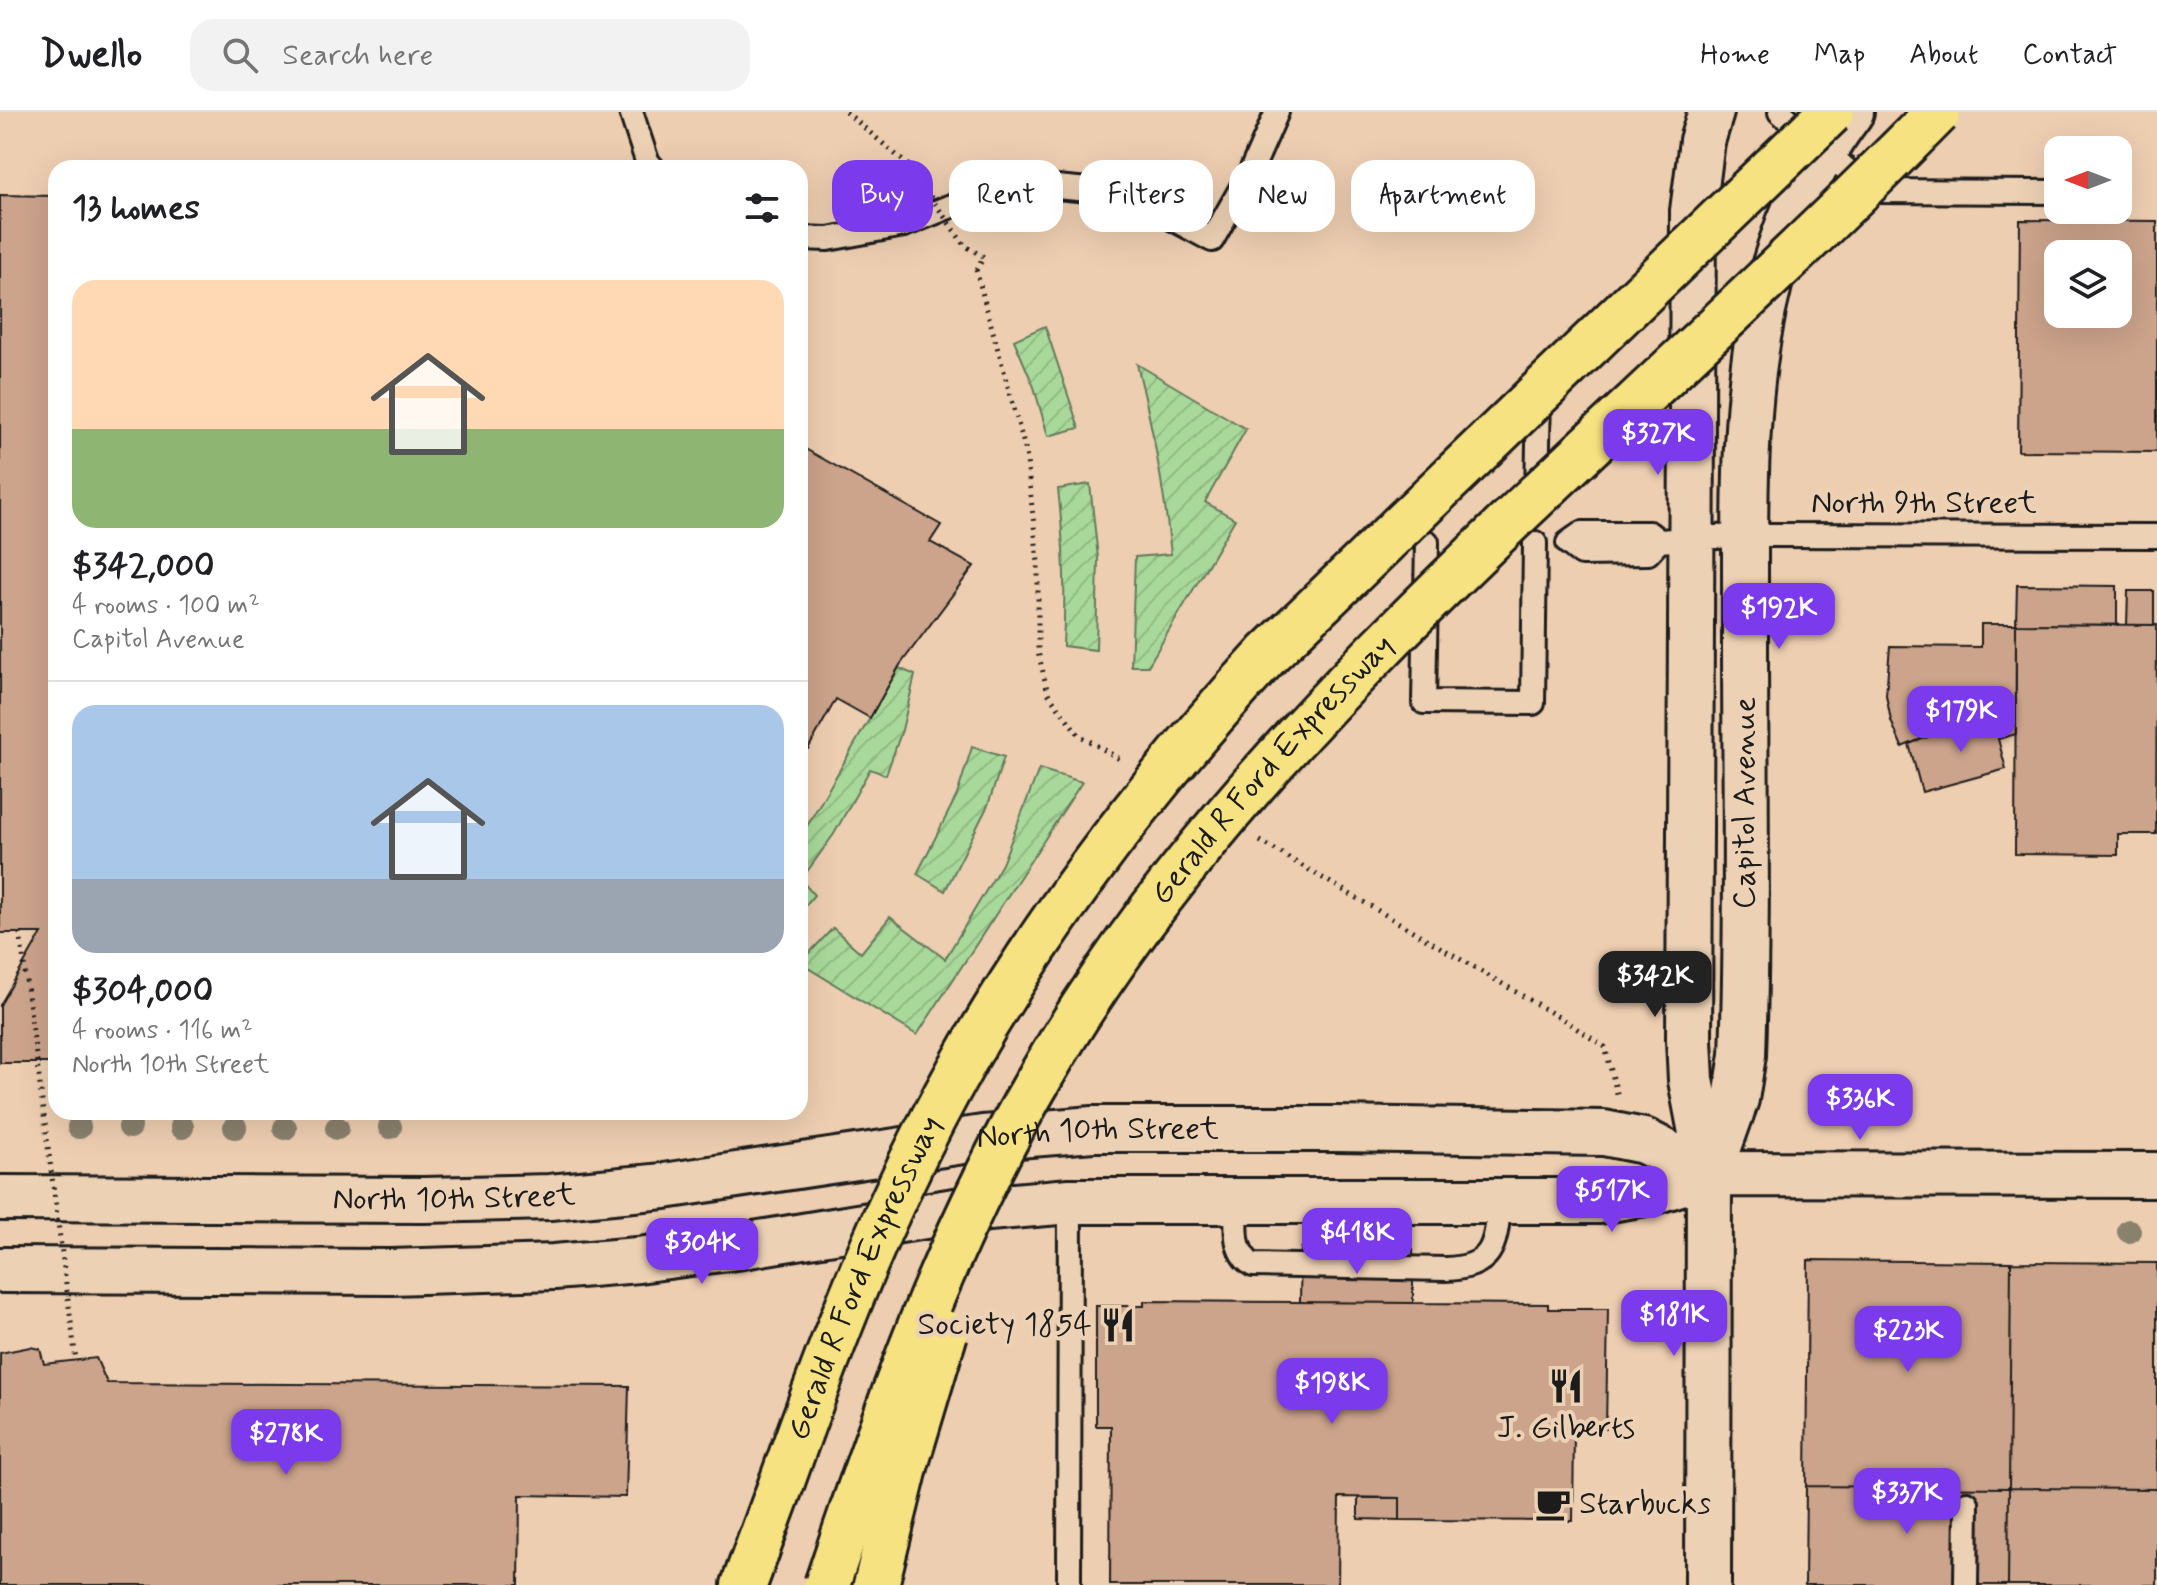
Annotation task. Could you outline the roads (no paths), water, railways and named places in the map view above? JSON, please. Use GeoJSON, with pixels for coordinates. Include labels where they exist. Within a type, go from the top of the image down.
{"type":"FeatureCollection","features":[{"type":"Feature","properties":{"kind":"highway","name":"Gerald R Ford Expressway"},"geometry":{"type":"LineString","coordinates":[[827,1585],[882,1420],[950,1252],[1043,1072],[1135,931],[1262,772],[1389,637],[1938,112]]}},
{"type":"Feature","properties":{"kind":"highway","name":"Gerald R Ford Expressway"},"geometry":{"type":"LineString","coordinates":[[746,1585],[860,1275],[934,1116],[1024,964],[1118,833],[1196,735],[1269,653],[1828,132]]}},
{"type":"Feature","properties":{"kind":"highway"},"geometry":{"type":"LineString","coordinates":[[876,1585],[931,1375],[983,1230],[1011,1165],[1068,1050],[1135,931]]}},
{"type":"Feature","properties":{"kind":"main road","name":"Capitol Avenue"},"geometry":{"type":"LineString","coordinates":[[1708,1585],[1709,1174],[1691,1080],[1689,1052],[1675,541],[1693,211],[1702,141],[1711,112]]}},
{"type":"Feature","properties":{"kind":"main road","name":"Capitol Avenue"},"geometry":{"type":"LineString","coordinates":[[1709,1174],[1736,1099],[1743,1055],[1746,535],[1750,407],[1765,292],[1791,215],[1828,132],[1851,112]]}},
{"type":"Feature","properties":{"kind":"main road","name":"North 10th Street"},"geometry":{"type":"LineString","coordinates":[[0,1198],[424,1200],[550,1197],[664,1186],[997,1136],[1093,1129],[1604,1133],[1644,1141],[1709,1174]]}},
{"type":"Feature","properties":{"kind":"main road","name":"North 10th Street"},"geometry":{"type":"LineString","coordinates":[[0,1270],[391,1272],[554,1267],[736,1247],[955,1211],[1070,1201],[1618,1199],[1709,1174],[2157,1175]]}},
{"type":"Feature","properties":{"kind":"lane"},"geometry":{"type":"LineString","coordinates":[[631,112],[647,160]]}},
{"type":"Feature","properties":{"kind":"lane"},"geometry":{"type":"LineString","coordinates":[[808,238],[828,239],[904,225],[971,198],[1046,186],[1099,191],[1147,205],[1212,240],[1251,171],[1277,112]]}},
{"type":"Feature","properties":{"kind":"lane"},"geometry":{"type":"LineString","coordinates":[[1780,112],[1828,132],[1871,191],[2044,192]]}},
{"type":"Feature","properties":{"kind":"lane"},"geometry":{"type":"LineString","coordinates":[[1427,542],[1424,702],[1533,703],[1540,366]]}},
{"type":"Feature","properties":{"kind":"lane","name":"North 9th Street"},"geometry":{"type":"LineString","coordinates":[[1535,543],[1568,543],[1582,533],[1649,533],[1675,541],[1746,535],[2157,536]]}},
{"type":"Feature","properties":{"kind":"lane"},"geometry":{"type":"LineString","coordinates":[[1237,1200],[1238,1247],[1241,1255],[1253,1265],[1446,1269],[1473,1266],[1488,1255],[1495,1237],[1500,1201]]}},
{"type":"Feature","properties":{"kind":"lane"},"geometry":{"type":"LineString","coordinates":[[1069,1585],[1070,1201]]}},
{"type":"Feature","properties":{"kind":"lane"},"geometry":{"type":"LineString","coordinates":[[1966,1585],[1967,1503]]}},
{"type":"Feature","properties":{"kind":"place","name":"Society 1854"},"geometry":{"type":"Point","coordinates":[1118,1325]}},
{"type":"Feature","properties":{"kind":"place","name":"J. Gilberts"},"geometry":{"type":"Point","coordinates":[1566,1386]}},
{"type":"Feature","properties":{"kind":"place","name":"Starbucks"},"geometry":{"type":"Point","coordinates":[1553,1504]}}]}
